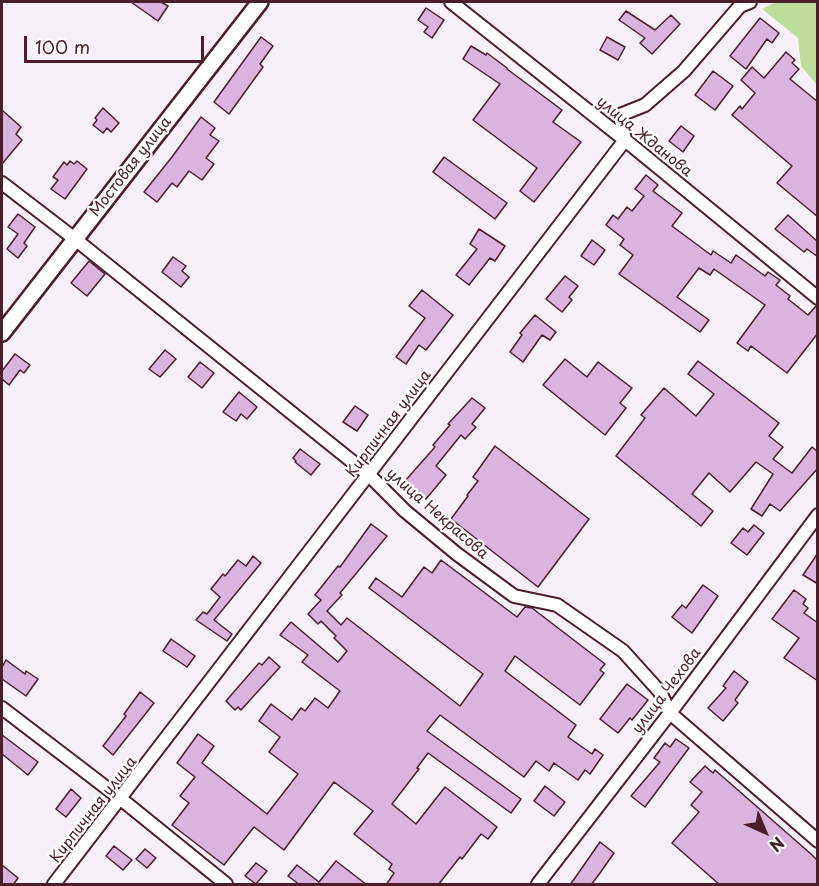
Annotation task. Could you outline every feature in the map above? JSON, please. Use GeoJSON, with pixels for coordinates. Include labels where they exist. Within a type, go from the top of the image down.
{"type":"FeatureCollection","features":[{"type":"Feature","properties":{"kind":"street","name":"Мостовая улица"},"geometry":{"type":"LineString","coordinates":[[2,333],[260,2]]}},
{"type":"Feature","properties":{"kind":"street","name":"улица Жданова"},"geometry":{"type":"LineString","coordinates":[[451,2],[625,140],[818,298]]}},
{"type":"Feature","properties":{"kind":"street"},"geometry":{"type":"LineString","coordinates":[[625,140],[620,115],[645,105],[676,78],[740,6],[750,2]]}},
{"type":"Feature","properties":{"kind":"street","name":"Кирпичная улица"},"geometry":{"type":"LineString","coordinates":[[54,885],[625,140]]}},
{"type":"Feature","properties":{"kind":"street","name":"улица Некрасова"},"geometry":{"type":"LineString","coordinates":[[2,183],[369,475],[405,511],[457,554],[514,596],[557,605],[624,651],[660,692],[670,713],[818,841]]}},
{"type":"Feature","properties":{"kind":"street","name":"улица Чехова"},"geometry":{"type":"LineString","coordinates":[[538,885],[818,514]]}},
{"type":"Feature","properties":{"kind":"street"},"geometry":{"type":"LineString","coordinates":[[2,708],[122,799],[226,885]]}},
{"type":"Feature","properties":{"kind":"green space"},"geometry":{"type":"Polygon","coordinates":[[[776,2],[817,2],[817,85],[801,66],[798,38],[762,9],[776,2]]]}},
{"type":"Feature","properties":{"kind":"building"},"geometry":{"type":"Polygon","coordinates":[[[131,2],[161,2],[168,6],[158,21],[131,2]]]}},
{"type":"Feature","properties":{"kind":"building"},"geometry":{"type":"Polygon","coordinates":[[[426,8],[444,20],[432,38],[424,32],[428,27],[418,20],[426,8]]]}},
{"type":"Feature","properties":{"kind":"building"},"geometry":{"type":"Polygon","coordinates":[[[626,11],[655,30],[671,15],[680,24],[652,54],[640,43],[645,38],[619,20],[626,11]]]}},
{"type":"Feature","properties":{"kind":"building"},"geometry":{"type":"Polygon","coordinates":[[[760,18],[779,33],[772,43],[767,39],[746,69],[730,56],[760,18]]]}},
{"type":"Feature","properties":{"kind":"building"},"geometry":{"type":"Polygon","coordinates":[[[261,37],[273,46],[260,64],[263,67],[229,114],[214,102],[261,37]]]}},
{"type":"Feature","properties":{"kind":"building"},"geometry":{"type":"Polygon","coordinates":[[[607,37],[625,47],[618,60],[600,50],[607,37]]]}},
{"type":"Feature","properties":{"kind":"building"},"geometry":{"type":"Polygon","coordinates":[[[471,46],[486,55],[487,53],[562,110],[553,122],[581,142],[534,202],[520,191],[537,168],[473,120],[500,84],[463,59],[471,46]]]}},
{"type":"Feature","properties":{"kind":"building"},"geometry":{"type":"Polygon","coordinates":[[[786,52],[795,60],[792,63],[799,69],[790,79],[818,102],[818,217],[777,183],[792,166],[732,115],[740,106],[742,109],[755,93],[741,80],[752,67],[764,78],[786,52]]]}},
{"type":"Feature","properties":{"kind":"building"},"geometry":{"type":"Polygon","coordinates":[[[713,71],[733,86],[715,110],[695,95],[713,71]]]}},
{"type":"Feature","properties":{"kind":"building"},"geometry":{"type":"Polygon","coordinates":[[[103,108],[119,123],[111,132],[107,128],[103,133],[93,125],[97,120],[95,118],[103,108]]]}},
{"type":"Feature","properties":{"kind":"building"},"geometry":{"type":"Polygon","coordinates":[[[2,110],[21,127],[16,134],[22,140],[2,164],[2,110]]]}},
{"type":"Feature","properties":{"kind":"building"},"geometry":{"type":"Polygon","coordinates":[[[201,117],[215,128],[210,135],[219,141],[206,158],[214,164],[202,180],[189,171],[177,187],[172,183],[157,202],[144,192],[201,117]]]}},
{"type":"Feature","properties":{"kind":"building"},"geometry":{"type":"Polygon","coordinates":[[[681,126],[694,136],[683,152],[669,141],[681,126]]]}},
{"type":"Feature","properties":{"kind":"building"},"geometry":{"type":"Polygon","coordinates":[[[444,157],[507,203],[495,219],[433,172],[444,157]]]}},
{"type":"Feature","properties":{"kind":"building"},"geometry":{"type":"Polygon","coordinates":[[[70,161],[74,164],[77,161],[87,169],[65,199],[51,189],[58,180],[53,177],[64,162],[67,165],[70,161]]]}},
{"type":"Feature","properties":{"kind":"building"},"geometry":{"type":"Polygon","coordinates":[[[646,175],[658,185],[653,191],[682,213],[672,226],[711,255],[713,251],[731,263],[736,255],[765,276],[768,272],[780,280],[776,285],[790,296],[788,299],[808,315],[818,306],[818,333],[787,373],[751,346],[748,351],[737,343],[765,305],[714,269],[710,275],[699,268],[677,297],[709,320],[700,332],[619,274],[633,255],[620,245],[624,239],[606,225],[613,215],[618,219],[627,207],[632,211],[644,196],[635,189],[646,175]]]}},
{"type":"Feature","properties":{"kind":"building"},"geometry":{"type":"Polygon","coordinates":[[[18,214],[35,227],[24,243],[27,246],[18,258],[7,249],[18,234],[8,227],[18,214]]]}},
{"type":"Feature","properties":{"kind":"building"},"geometry":{"type":"Polygon","coordinates":[[[788,215],[818,242],[818,257],[807,249],[804,252],[775,229],[788,215]]]}},
{"type":"Feature","properties":{"kind":"building"},"geometry":{"type":"Polygon","coordinates":[[[479,229],[505,246],[495,261],[490,258],[469,285],[456,275],[477,249],[470,244],[479,229]]]}},
{"type":"Feature","properties":{"kind":"building"},"geometry":{"type":"Polygon","coordinates":[[[592,240],[605,250],[594,265],[581,256],[592,240]]]}},
{"type":"Feature","properties":{"kind":"building"},"geometry":{"type":"Polygon","coordinates":[[[173,257],[186,266],[182,271],[189,277],[181,287],[162,272],[173,257]]]}},
{"type":"Feature","properties":{"kind":"building"},"geometry":{"type":"Polygon","coordinates":[[[89,261],[105,274],[87,296],[71,283],[89,261]]]}},
{"type":"Feature","properties":{"kind":"building"},"geometry":{"type":"Polygon","coordinates":[[[565,276],[578,286],[569,297],[572,300],[562,312],[546,299],[565,276]]]}},
{"type":"Feature","properties":{"kind":"building"},"geometry":{"type":"Polygon","coordinates":[[[422,290],[453,315],[426,350],[419,345],[406,364],[396,357],[425,318],[409,306],[422,290]]]}},
{"type":"Feature","properties":{"kind":"building"},"geometry":{"type":"Polygon","coordinates":[[[535,315],[556,332],[550,340],[542,335],[523,362],[510,352],[522,335],[520,333],[535,315]]]}},
{"type":"Feature","properties":{"kind":"building"},"geometry":{"type":"Polygon","coordinates":[[[165,350],[176,359],[160,377],[149,369],[165,350]]]}},
{"type":"Feature","properties":{"kind":"building"},"geometry":{"type":"Polygon","coordinates":[[[15,354],[30,365],[24,373],[20,370],[9,385],[2,379],[2,371],[15,354]]]}},
{"type":"Feature","properties":{"kind":"building"},"geometry":{"type":"Polygon","coordinates":[[[565,359],[587,377],[598,362],[632,388],[620,403],[626,408],[605,435],[543,385],[565,359]]]}},
{"type":"Feature","properties":{"kind":"building"},"geometry":{"type":"Polygon","coordinates":[[[698,361],[779,423],[769,436],[783,447],[773,459],[792,473],[812,447],[818,452],[818,468],[780,511],[770,504],[762,516],[751,509],[773,474],[756,462],[730,492],[709,473],[692,494],[713,511],[701,526],[616,456],[645,418],[641,415],[664,388],[696,416],[714,394],[688,374],[698,361]]]}},
{"type":"Feature","properties":{"kind":"building"},"geometry":{"type":"Polygon","coordinates":[[[200,362],[214,373],[202,388],[188,377],[200,362]]]}},
{"type":"Feature","properties":{"kind":"building"},"geometry":{"type":"Polygon","coordinates":[[[239,392],[257,407],[247,419],[241,414],[236,421],[223,412],[239,392]]]}},
{"type":"Feature","properties":{"kind":"building"},"geometry":{"type":"Polygon","coordinates":[[[472,398],[485,408],[472,424],[476,427],[465,439],[461,435],[436,466],[446,475],[426,499],[405,481],[435,447],[433,445],[450,425],[448,424],[472,398]]]}},
{"type":"Feature","properties":{"kind":"building"},"geometry":{"type":"Polygon","coordinates":[[[355,406],[368,415],[357,431],[343,422],[355,406]]]}},
{"type":"Feature","properties":{"kind":"building"},"geometry":{"type":"Polygon","coordinates":[[[495,446],[589,519],[538,587],[451,519],[478,481],[473,477],[495,446]]]}},
{"type":"Feature","properties":{"kind":"building"},"geometry":{"type":"Polygon","coordinates":[[[300,449],[320,464],[311,475],[293,458],[300,449]]]}},
{"type":"Feature","properties":{"kind":"building"},"geometry":{"type":"Polygon","coordinates":[[[371,524],[387,536],[327,611],[341,625],[347,618],[460,706],[483,674],[369,588],[376,578],[402,597],[424,567],[432,573],[441,560],[517,617],[525,607],[532,608],[605,664],[600,670],[604,673],[580,705],[515,656],[505,671],[576,725],[568,737],[592,754],[595,749],[603,755],[590,774],[585,770],[578,780],[554,763],[549,771],[536,761],[524,777],[440,715],[427,731],[521,799],[511,813],[428,753],[417,768],[419,769],[392,804],[416,824],[445,787],[497,827],[488,839],[481,834],[438,885],[386,885],[394,873],[389,869],[392,864],[354,834],[373,811],[334,782],[284,850],[254,827],[224,865],[172,825],[189,803],[180,796],[195,777],[177,763],[198,734],[214,746],[202,763],[267,814],[298,774],[269,752],[280,737],[259,721],[271,704],[292,720],[301,708],[305,711],[315,698],[328,708],[340,691],[302,662],[308,655],[280,635],[291,622],[338,662],[347,651],[321,621],[318,624],[308,614],[321,600],[315,595],[338,566],[340,567],[371,524]]]}},
{"type":"Feature","properties":{"kind":"building"},"geometry":{"type":"Polygon","coordinates":[[[754,525],[764,533],[747,555],[731,543],[743,528],[748,532],[754,525]]]}},
{"type":"Feature","properties":{"kind":"building"},"geometry":{"type":"Polygon","coordinates":[[[818,553],[818,584],[803,575],[818,553]]]}},
{"type":"Feature","properties":{"kind":"building"},"geometry":{"type":"Polygon","coordinates":[[[253,556],[261,563],[214,620],[232,634],[227,641],[196,620],[203,612],[207,614],[220,597],[211,589],[223,574],[225,576],[238,560],[246,566],[253,556]]]}},
{"type":"Feature","properties":{"kind":"building"},"geometry":{"type":"Polygon","coordinates":[[[703,585],[718,596],[692,633],[672,617],[682,605],[686,608],[703,585]]]}},
{"type":"Feature","properties":{"kind":"building"},"geometry":{"type":"Polygon","coordinates":[[[794,590],[806,599],[803,604],[808,608],[804,613],[818,623],[818,681],[784,658],[799,638],[772,619],[794,590]]]}},
{"type":"Feature","properties":{"kind":"building"},"geometry":{"type":"Polygon","coordinates":[[[171,639],[195,656],[187,667],[163,651],[171,639]]]}},
{"type":"Feature","properties":{"kind":"building"},"geometry":{"type":"Polygon","coordinates":[[[269,657],[280,667],[241,710],[238,707],[235,710],[226,701],[259,663],[262,665],[269,657]]]}},
{"type":"Feature","properties":{"kind":"building"},"geometry":{"type":"Polygon","coordinates":[[[6,660],[25,674],[26,671],[38,679],[26,696],[2,679],[2,667],[6,660]]]}},
{"type":"Feature","properties":{"kind":"building"},"geometry":{"type":"Polygon","coordinates":[[[734,671],[748,682],[735,700],[738,703],[723,721],[708,708],[726,688],[723,686],[734,671]]]}},
{"type":"Feature","properties":{"kind":"building"},"geometry":{"type":"Polygon","coordinates":[[[627,684],[648,700],[618,733],[600,719],[627,684]]]}},
{"type":"Feature","properties":{"kind":"building"},"geometry":{"type":"Polygon","coordinates":[[[140,692],[154,703],[113,755],[103,746],[126,716],[124,714],[140,692]]]}},
{"type":"Feature","properties":{"kind":"building"},"geometry":{"type":"Polygon","coordinates":[[[2,735],[38,762],[28,775],[2,754],[2,735]]]}},
{"type":"Feature","properties":{"kind":"building"},"geometry":{"type":"Polygon","coordinates":[[[676,739],[689,748],[645,807],[631,796],[660,762],[654,758],[665,743],[670,747],[676,739]]]}},
{"type":"Feature","properties":{"kind":"building"},"geometry":{"type":"Polygon","coordinates":[[[705,766],[713,773],[715,770],[818,861],[818,885],[720,885],[672,843],[699,812],[691,805],[702,792],[690,782],[705,766]]]}},
{"type":"Feature","properties":{"kind":"building"},"geometry":{"type":"Polygon","coordinates":[[[545,786],[565,802],[554,816],[534,801],[545,786]]]}},
{"type":"Feature","properties":{"kind":"building"},"geometry":{"type":"Polygon","coordinates":[[[71,789],[81,798],[66,817],[56,809],[71,789]]]}},
{"type":"Feature","properties":{"kind":"building"},"geometry":{"type":"Polygon","coordinates":[[[600,842],[614,853],[591,885],[570,885],[600,842]]]}},
{"type":"Feature","properties":{"kind":"building"},"geometry":{"type":"Polygon","coordinates":[[[114,846],[132,860],[123,870],[106,856],[114,846]]]}},
{"type":"Feature","properties":{"kind":"building"},"geometry":{"type":"Polygon","coordinates":[[[145,849],[156,858],[147,868],[136,859],[145,849]]]}},
{"type":"Feature","properties":{"kind":"building"},"geometry":{"type":"Polygon","coordinates":[[[336,861],[367,885],[300,885],[288,876],[297,865],[319,882],[336,861]]]}},
{"type":"Feature","properties":{"kind":"building"},"geometry":{"type":"Polygon","coordinates":[[[256,863],[267,871],[256,884],[245,876],[256,863]]]}},
{"type":"Feature","properties":{"kind":"building"},"geometry":{"type":"Polygon","coordinates":[[[2,865],[18,878],[13,885],[2,885],[2,865]]]}}]}
